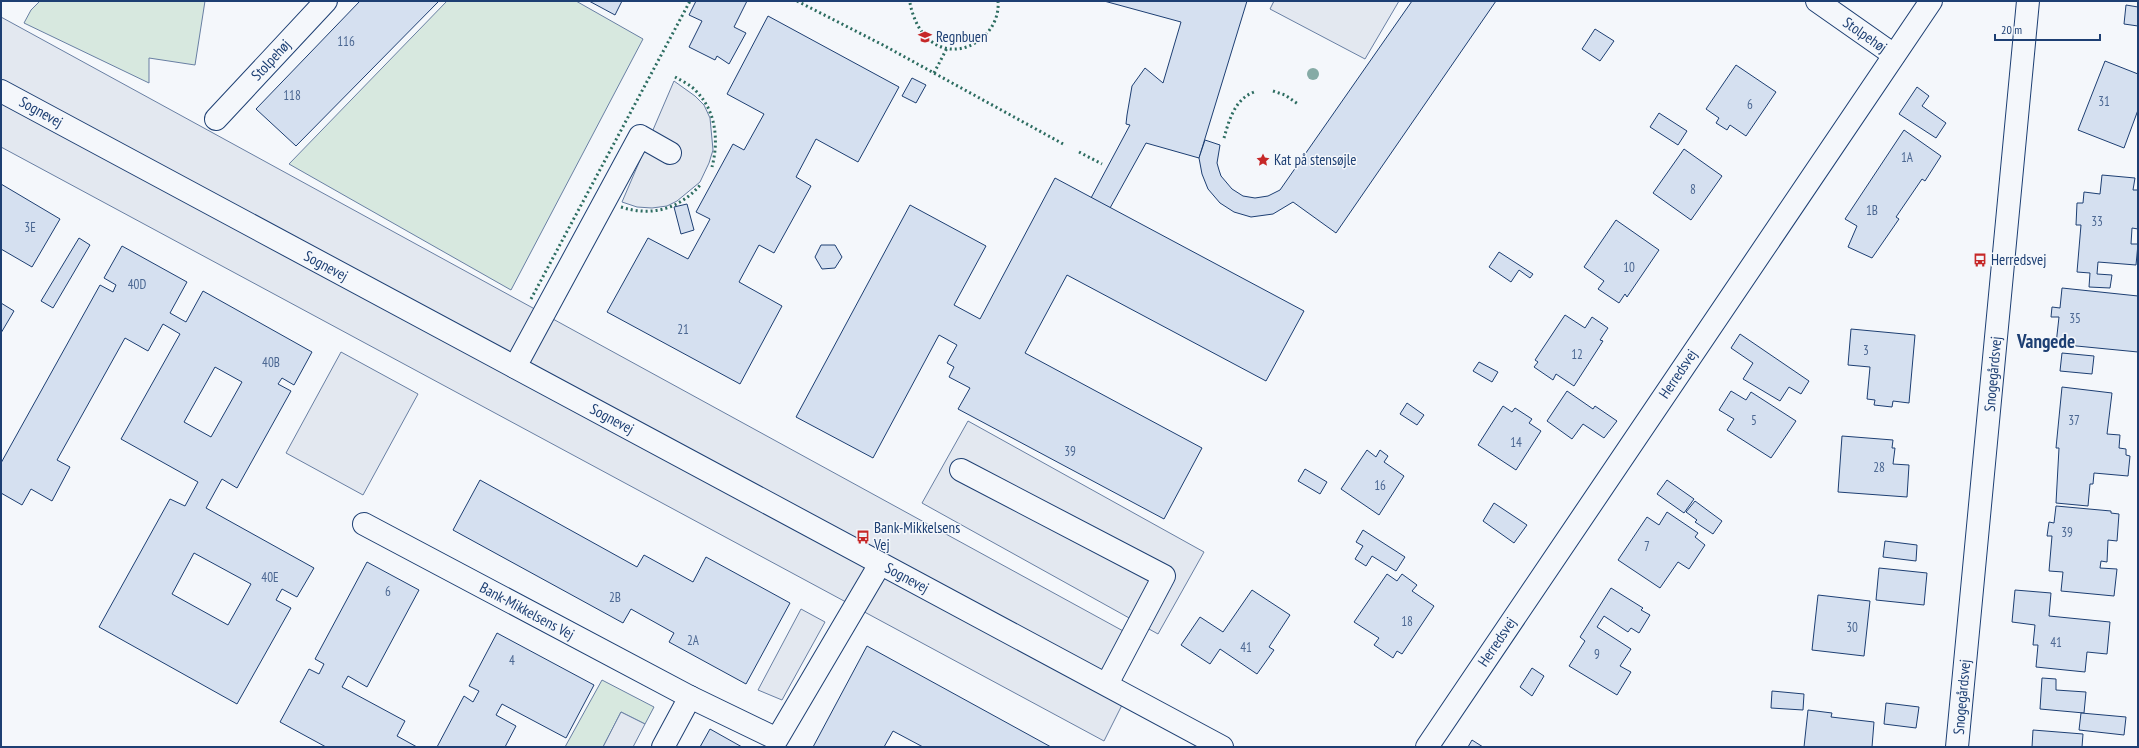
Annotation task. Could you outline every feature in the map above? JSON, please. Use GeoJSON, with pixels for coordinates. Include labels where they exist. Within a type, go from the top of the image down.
{"type":"FeatureCollection","features":[{"type":"Feature","properties":{"kind":"street","name":"Stolpehøj"},"geometry":{"type":"LineString","coordinates":[[216,119],[326,1]]}},
{"type":"Feature","properties":{"kind":"street","name":"Stolpehøj"},"geometry":{"type":"LineString","coordinates":[[1818,1],[1894,55]]}},
{"type":"Feature","properties":{"kind":"street","name":"Herredsvej"},"geometry":{"type":"LineString","coordinates":[[1427,747],[1931,1]]}},
{"type":"Feature","properties":{"kind":"street","name":"Snogegårdsvej"},"geometry":{"type":"LineString","coordinates":[[1957,747],[2028,1]]}},
{"type":"Feature","properties":{"kind":"street","name":"Sognevej"},"geometry":{"type":"LineString","coordinates":[[1,91],[1222,747]]}},
{"type":"Feature","properties":{"kind":"street"},"geometry":{"type":"LineString","coordinates":[[515,367],[640,136],[670,153]]}},
{"type":"Feature","properties":{"kind":"street"},"geometry":{"type":"LineString","coordinates":[[961,470],[1164,576],[1107,684]]}},
{"type":"Feature","properties":{"kind":"street","name":"Bank-Mikkelsens Vej"},"geometry":{"type":"LineString","coordinates":[[364,524],[690,697],[777,739],[880,564]]}},
{"type":"Feature","properties":{"kind":"street"},"geometry":{"type":"LineString","coordinates":[[663,747],[690,697]]}},
{"type":"Feature","properties":{"kind":"shaded area"},"geometry":{"type":"Polygon","coordinates":[[[40,1],[205,1],[195,65],[149,58],[149,83],[24,23],[31,10],[40,1]]]}},
{"type":"Feature","properties":{"kind":"shaded area"},"geometry":{"type":"Polygon","coordinates":[[[447,1],[576,1],[643,39],[511,290],[289,164],[447,1]]]}},
{"type":"Feature","properties":{"kind":"shaded area"},"geometry":{"type":"Polygon","coordinates":[[[1274,1],[1399,1],[1365,59],[1270,9],[1274,1]]]}},
{"type":"Feature","properties":{"kind":"shaded area"},"geometry":{"type":"Polygon","coordinates":[[[1,17],[1125,632],[1092,689],[1122,705],[1104,741],[1,147],[1,17]]]}},
{"type":"Feature","properties":{"kind":"shaded area"},"geometry":{"type":"Polygon","coordinates":[[[674,81],[695,96],[704,105],[710,118],[713,150],[709,163],[700,182],[677,201],[667,206],[652,208],[637,207],[622,202],[674,81]]]}},
{"type":"Feature","properties":{"kind":"shaded area"},"geometry":{"type":"Polygon","coordinates":[[[341,352],[418,394],[363,495],[286,453],[341,352]]]}},
{"type":"Feature","properties":{"kind":"shaded area"},"geometry":{"type":"Polygon","coordinates":[[[968,421],[1204,552],[1158,634],[922,503],[968,421]]]}},
{"type":"Feature","properties":{"kind":"shaded area"},"geometry":{"type":"Polygon","coordinates":[[[801,609],[825,622],[782,700],[758,690],[801,609]]]}},
{"type":"Feature","properties":{"kind":"shaded area"},"geometry":{"type":"Polygon","coordinates":[[[602,680],[654,707],[645,724],[621,712],[603,747],[565,747],[602,680]]]}},
{"type":"Feature","properties":{"kind":"shaded area"},"geometry":{"type":"Polygon","coordinates":[[[621,712],[645,724],[633,747],[603,747],[621,712]]]}},
{"type":"Feature","properties":{"kind":"building"},"geometry":{"type":"Polygon","coordinates":[[[360,1],[439,1],[296,146],[256,109],[360,1]]]}},
{"type":"Feature","properties":{"kind":"building"},"geometry":{"type":"Polygon","coordinates":[[[589,1],[622,1],[615,15],[589,1]]]}},
{"type":"Feature","properties":{"kind":"building"},"geometry":{"type":"Polygon","coordinates":[[[696,1],[747,1],[734,27],[746,33],[729,64],[717,56],[715,60],[689,47],[702,21],[689,15],[696,1]]]}},
{"type":"Feature","properties":{"kind":"building"},"geometry":{"type":"Polygon","coordinates":[[[1104,1],[1247,1],[1199,158],[1146,143],[1110,208],[1091,198],[1130,125],[1126,124],[1132,86],[1145,68],[1163,83],[1181,22],[1104,1]]]}},
{"type":"Feature","properties":{"kind":"building"},"geometry":{"type":"Polygon","coordinates":[[[1412,1],[1496,1],[1336,233],[1293,202],[1273,214],[1251,217],[1234,212],[1220,203],[1208,189],[1202,174],[1199,158],[1205,140],[1220,145],[1217,163],[1221,176],[1232,189],[1243,196],[1255,198],[1268,196],[1280,190],[1412,1]]]}},
{"type":"Feature","properties":{"kind":"building"},"geometry":{"type":"Polygon","coordinates":[[[2126,5],[2138,7],[2138,26],[2124,24],[2126,5]]]}},
{"type":"Feature","properties":{"kind":"building"},"geometry":{"type":"Polygon","coordinates":[[[768,16],[899,87],[858,162],[816,139],[796,177],[811,186],[774,253],[759,245],[739,282],[782,306],[740,384],[607,312],[648,238],[688,259],[710,219],[696,212],[733,144],[744,150],[764,114],[727,94],[768,16]]]}},
{"type":"Feature","properties":{"kind":"building"},"geometry":{"type":"Polygon","coordinates":[[[1595,29],[1614,41],[1600,61],[1582,49],[1595,29]]]}},
{"type":"Feature","properties":{"kind":"building"},"geometry":{"type":"Polygon","coordinates":[[[2105,61],[2138,74],[2138,110],[2124,148],[2078,130],[2105,61]]]}},
{"type":"Feature","properties":{"kind":"building"},"geometry":{"type":"Polygon","coordinates":[[[1736,65],[1776,92],[1746,136],[1730,125],[1727,130],[1716,123],[1719,118],[1706,109],[1736,65]]]}},
{"type":"Feature","properties":{"kind":"building"},"geometry":{"type":"Polygon","coordinates":[[[912,78],[926,85],[916,103],[902,96],[912,78]]]}},
{"type":"Feature","properties":{"kind":"building"},"geometry":{"type":"Polygon","coordinates":[[[1917,87],[1929,96],[1922,106],[1946,123],[1936,138],[1899,114],[1917,87]]]}},
{"type":"Feature","properties":{"kind":"building"},"geometry":{"type":"Polygon","coordinates":[[[1659,113],[1687,131],[1678,145],[1650,127],[1659,113]]]}},
{"type":"Feature","properties":{"kind":"building"},"geometry":{"type":"Polygon","coordinates":[[[1904,130],[1941,156],[1925,181],[1922,179],[1896,217],[1899,219],[1872,258],[1848,247],[1857,226],[1845,219],[1904,130]]]}},
{"type":"Feature","properties":{"kind":"building"},"geometry":{"type":"Polygon","coordinates":[[[1684,149],[1722,176],[1691,220],[1653,193],[1684,149]]]}},
{"type":"Feature","properties":{"kind":"building"},"geometry":{"type":"Polygon","coordinates":[[[2102,175],[2135,178],[2133,190],[2138,190],[2138,229],[2132,228],[2131,244],[2138,244],[2136,265],[2098,262],[2097,274],[2112,275],[2110,288],[2089,287],[2090,273],[2077,272],[2081,225],[2076,225],[2077,203],[2083,203],[2084,192],[2100,194],[2102,175]]]}},
{"type":"Feature","properties":{"kind":"building"},"geometry":{"type":"Polygon","coordinates":[[[1055,178],[1304,311],[1266,381],[1067,275],[1025,353],[1202,448],[1164,519],[958,409],[970,388],[949,377],[954,367],[947,363],[957,345],[939,335],[873,458],[796,417],[910,205],[986,246],[954,305],[980,319],[1055,178]]]}},
{"type":"Feature","properties":{"kind":"building"},"geometry":{"type":"Polygon","coordinates":[[[1,184],[60,219],[32,267],[1,249],[1,184]]]}},
{"type":"Feature","properties":{"kind":"building"},"geometry":{"type":"Polygon","coordinates":[[[687,204],[694,230],[681,234],[674,207],[687,204]]]}},
{"type":"Feature","properties":{"kind":"building"},"geometry":{"type":"Polygon","coordinates":[[[1616,220],[1659,250],[1627,297],[1625,294],[1619,303],[1598,289],[1604,281],[1584,267],[1616,220]]]}},
{"type":"Feature","properties":{"kind":"building"},"geometry":{"type":"Polygon","coordinates":[[[79,238],[90,245],[53,308],[41,301],[79,238]]]}},
{"type":"Feature","properties":{"kind":"building"},"geometry":{"type":"Polygon","coordinates":[[[821,245],[835,245],[842,257],[835,268],[822,269],[815,257],[821,245]]]}},
{"type":"Feature","properties":{"kind":"building"},"geometry":{"type":"Polygon","coordinates":[[[122,246],[187,282],[170,313],[186,322],[203,291],[312,352],[294,385],[282,378],[278,384],[291,391],[237,488],[222,479],[206,508],[314,568],[297,597],[282,589],[276,600],[291,608],[237,704],[99,627],[170,499],[185,506],[198,482],[121,439],[180,334],[163,324],[148,351],[125,338],[57,460],[70,467],[52,501],[31,489],[22,505],[1,493],[1,463],[100,285],[113,292],[116,285],[104,278],[122,246]],[[215,367],[184,422],[211,437],[242,382],[215,367]],[[194,553],[172,594],[228,625],[251,584],[194,553]]]}},
{"type":"Feature","properties":{"kind":"building"},"geometry":{"type":"Polygon","coordinates":[[[1499,252],[1533,274],[1530,278],[1519,270],[1511,282],[1489,267],[1499,252]]]}},
{"type":"Feature","properties":{"kind":"building"},"geometry":{"type":"Polygon","coordinates":[[[2062,288],[2138,296],[2138,352],[2056,344],[2059,317],[2051,317],[2052,307],[2060,308],[2062,288]]]}},
{"type":"Feature","properties":{"kind":"building"},"geometry":{"type":"Polygon","coordinates":[[[1,303],[14,311],[1,333],[1,303]]]}},
{"type":"Feature","properties":{"kind":"building"},"geometry":{"type":"Polygon","coordinates":[[[1565,315],[1585,328],[1592,317],[1608,328],[1600,340],[1603,341],[1574,386],[1556,374],[1553,380],[1534,367],[1538,362],[1535,360],[1565,315]]]}},
{"type":"Feature","properties":{"kind":"building"},"geometry":{"type":"Polygon","coordinates":[[[1851,329],[1915,335],[1909,403],[1893,401],[1892,407],[1874,405],[1875,400],[1867,399],[1870,367],[1848,365],[1851,329]]]}},
{"type":"Feature","properties":{"kind":"building"},"geometry":{"type":"Polygon","coordinates":[[[1740,334],[1809,381],[1801,394],[1789,387],[1780,401],[1743,379],[1753,363],[1731,348],[1740,334]]]}},
{"type":"Feature","properties":{"kind":"building"},"geometry":{"type":"Polygon","coordinates":[[[2062,353],[2094,356],[2092,374],[2060,371],[2062,353]]]}},
{"type":"Feature","properties":{"kind":"building"},"geometry":{"type":"Polygon","coordinates":[[[1479,362],[1498,372],[1492,382],[1473,371],[1479,362]]]}},
{"type":"Feature","properties":{"kind":"building"},"geometry":{"type":"Polygon","coordinates":[[[2062,387],[2112,393],[2107,434],[2120,435],[2119,448],[2126,449],[2126,455],[2130,456],[2128,476],[2094,473],[2093,484],[2090,484],[2088,506],[2056,503],[2059,448],[2056,448],[2062,387]]]}},
{"type":"Feature","properties":{"kind":"building"},"geometry":{"type":"Polygon","coordinates":[[[1567,391],[1593,409],[1595,406],[1617,421],[1604,438],[1583,424],[1572,439],[1547,421],[1567,391]]]}},
{"type":"Feature","properties":{"kind":"building"},"geometry":{"type":"Polygon","coordinates":[[[1731,391],[1746,400],[1751,392],[1796,421],[1771,458],[1727,430],[1734,419],[1719,410],[1731,391]]]}},
{"type":"Feature","properties":{"kind":"building"},"geometry":{"type":"Polygon","coordinates":[[[1407,403],[1424,415],[1417,425],[1400,414],[1407,403]]]}},
{"type":"Feature","properties":{"kind":"building"},"geometry":{"type":"Polygon","coordinates":[[[1503,406],[1512,412],[1515,408],[1532,419],[1529,423],[1541,431],[1516,470],[1478,445],[1503,406]]]}},
{"type":"Feature","properties":{"kind":"building"},"geometry":{"type":"Polygon","coordinates":[[[1842,436],[1893,440],[1892,448],[1895,448],[1893,464],[1909,465],[1907,497],[1838,492],[1842,436]]]}},
{"type":"Feature","properties":{"kind":"building"},"geometry":{"type":"Polygon","coordinates":[[[1367,450],[1376,457],[1380,450],[1388,456],[1384,462],[1404,476],[1379,515],[1341,489],[1367,450]]]}},
{"type":"Feature","properties":{"kind":"building"},"geometry":{"type":"Polygon","coordinates":[[[1305,469],[1327,482],[1320,494],[1298,481],[1305,469]]]}},
{"type":"Feature","properties":{"kind":"building"},"geometry":{"type":"Polygon","coordinates":[[[480,480],[637,567],[644,555],[693,582],[706,557],[790,603],[746,684],[669,642],[674,633],[631,609],[623,623],[453,530],[480,480]]]}},
{"type":"Feature","properties":{"kind":"building"},"geometry":{"type":"Polygon","coordinates":[[[1667,480],[1694,499],[1684,513],[1657,494],[1667,480]]]}},
{"type":"Feature","properties":{"kind":"building"},"geometry":{"type":"Polygon","coordinates":[[[1695,501],[1722,521],[1713,534],[1695,522],[1697,520],[1686,512],[1695,501]]]}},
{"type":"Feature","properties":{"kind":"building"},"geometry":{"type":"Polygon","coordinates":[[[1494,503],[1527,525],[1514,543],[1483,521],[1494,503]]]}},
{"type":"Feature","properties":{"kind":"building"},"geometry":{"type":"Polygon","coordinates":[[[2056,506],[2111,511],[2111,513],[2119,514],[2117,541],[2108,540],[2107,562],[2101,561],[2100,568],[2117,569],[2114,596],[2061,591],[2063,572],[2049,571],[2052,536],[2047,536],[2049,522],[2054,523],[2056,506]]]}},
{"type":"Feature","properties":{"kind":"building"},"geometry":{"type":"Polygon","coordinates":[[[1667,512],[1698,533],[1695,537],[1705,545],[1689,569],[1678,562],[1660,588],[1618,560],[1647,517],[1659,525],[1667,512]]]}},
{"type":"Feature","properties":{"kind":"building"},"geometry":{"type":"Polygon","coordinates":[[[1363,530],[1405,557],[1396,571],[1372,556],[1366,566],[1355,559],[1363,546],[1356,542],[1363,530]]]}},
{"type":"Feature","properties":{"kind":"building"},"geometry":{"type":"Polygon","coordinates":[[[1885,541],[1917,545],[1916,561],[1883,557],[1885,541]]]}},
{"type":"Feature","properties":{"kind":"building"},"geometry":{"type":"Polygon","coordinates":[[[367,562],[419,590],[367,687],[348,676],[342,687],[405,721],[397,736],[417,747],[326,747],[280,722],[309,669],[319,674],[324,664],[315,659],[367,562]]]}},
{"type":"Feature","properties":{"kind":"building"},"geometry":{"type":"Polygon","coordinates":[[[1879,568],[1927,573],[1924,605],[1876,600],[1879,568]]]}},
{"type":"Feature","properties":{"kind":"building"},"geometry":{"type":"Polygon","coordinates":[[[1387,574],[1397,581],[1402,574],[1417,585],[1412,591],[1434,606],[1402,654],[1397,651],[1393,658],[1374,645],[1379,638],[1354,622],[1387,574]]]}},
{"type":"Feature","properties":{"kind":"building"},"geometry":{"type":"Polygon","coordinates":[[[1611,588],[1643,608],[1641,610],[1650,615],[1639,633],[1631,628],[1628,632],[1604,616],[1597,627],[1631,649],[1620,666],[1631,672],[1617,695],[1569,666],[1585,641],[1580,637],[1611,588]]]}},
{"type":"Feature","properties":{"kind":"building"},"geometry":{"type":"Polygon","coordinates":[[[1252,590],[1290,615],[1269,647],[1274,650],[1257,674],[1220,649],[1210,664],[1181,645],[1200,617],[1223,632],[1252,590]]]}},
{"type":"Feature","properties":{"kind":"building"},"geometry":{"type":"Polygon","coordinates":[[[2015,590],[2051,593],[2049,616],[2110,622],[2107,654],[2087,652],[2085,672],[2036,667],[2038,645],[2033,645],[2035,625],[2012,622],[2015,590]]]}},
{"type":"Feature","properties":{"kind":"building"},"geometry":{"type":"Polygon","coordinates":[[[1818,595],[1870,601],[1864,656],[1812,650],[1818,595]]]}},
{"type":"Feature","properties":{"kind":"building"},"geometry":{"type":"Polygon","coordinates":[[[497,633],[594,685],[566,738],[502,704],[496,715],[516,726],[505,747],[437,747],[464,696],[473,702],[479,691],[469,686],[497,633]]]}},
{"type":"Feature","properties":{"kind":"building"},"geometry":{"type":"Polygon","coordinates":[[[867,646],[1051,747],[923,747],[893,731],[884,747],[813,747],[867,646]]]}},
{"type":"Feature","properties":{"kind":"building"},"geometry":{"type":"Polygon","coordinates":[[[1532,668],[1544,676],[1532,696],[1520,687],[1532,668]]]}},
{"type":"Feature","properties":{"kind":"building"},"geometry":{"type":"Polygon","coordinates":[[[2042,678],[2056,679],[2056,690],[2086,692],[2084,713],[2040,709],[2042,678]]]}},
{"type":"Feature","properties":{"kind":"building"},"geometry":{"type":"Polygon","coordinates":[[[1772,691],[1804,694],[1803,710],[1771,708],[1772,691]]]}},
{"type":"Feature","properties":{"kind":"building"},"geometry":{"type":"Polygon","coordinates":[[[1886,703],[1919,707],[1916,728],[1884,724],[1886,703]]]}},
{"type":"Feature","properties":{"kind":"building"},"geometry":{"type":"Polygon","coordinates":[[[1808,710],[1832,713],[1831,717],[1874,722],[1872,747],[1804,747],[1808,710]]]}},
{"type":"Feature","properties":{"kind":"building"},"geometry":{"type":"Polygon","coordinates":[[[2081,713],[2126,717],[2124,735],[2079,730],[2081,713]]]}},
{"type":"Feature","properties":{"kind":"building"},"geometry":{"type":"Polygon","coordinates":[[[710,729],[742,747],[700,747],[710,729]]]}},
{"type":"Feature","properties":{"kind":"building"},"geometry":{"type":"Polygon","coordinates":[[[2033,730],[2083,734],[2082,747],[2032,747],[2033,730]]]}},
{"type":"Feature","properties":{"kind":"building"},"geometry":{"type":"Polygon","coordinates":[[[1472,740],[1483,747],[1468,747],[1472,740]]]}},
{"type":"Feature","properties":{"kind":"hedge"},"geometry":{"type":"LineString","coordinates":[[531,299],[690,1]]}},
{"type":"Feature","properties":{"kind":"hedge"},"geometry":{"type":"LineString","coordinates":[[797,1],[883,45],[1065,145]]}},
{"type":"Feature","properties":{"kind":"hedge"},"geometry":{"type":"LineString","coordinates":[[910,3],[915,20],[925,36],[935,44],[946,48],[958,49],[978,41],[987,33],[994,24],[998,1]]}},
{"type":"Feature","properties":{"kind":"hedge"},"geometry":{"type":"LineString","coordinates":[[934,73],[947,48]]}},
{"type":"Feature","properties":{"kind":"hedge"},"geometry":{"type":"LineString","coordinates":[[675,77],[694,89],[703,99],[712,117],[715,136],[712,167]]}},
{"type":"Feature","properties":{"kind":"hedge"},"geometry":{"type":"LineString","coordinates":[[1273,91],[1285,95],[1298,104]]}},
{"type":"Feature","properties":{"kind":"hedge"},"geometry":{"type":"LineString","coordinates":[[1224,138],[1228,124],[1237,105],[1247,95],[1254,92]]}},
{"type":"Feature","properties":{"kind":"hedge"},"geometry":{"type":"LineString","coordinates":[[1079,152],[1102,164]]}},
{"type":"Feature","properties":{"kind":"hedge"},"geometry":{"type":"LineString","coordinates":[[621,207],[644,211],[665,209],[684,200],[701,184]]}},
{"type":"Feature","properties":{"kind":"place","name":"Regnbuen"},"geometry":{"type":"Point","coordinates":[925,37]}},
{"type":"Feature","properties":{"kind":"place","name":"Kat på stensøjle"},"geometry":{"type":"Point","coordinates":[1263,160]}},
{"type":"Feature","properties":{"kind":"place","name":"Herredsvej"},"geometry":{"type":"Point","coordinates":[1980,260]}},
{"type":"Feature","properties":{"kind":"place","name":"Bank-Mikkelsens Vej"},"geometry":{"type":"Point","coordinates":[863,537]}},
{"type":"Feature","properties":{"kind":"district","name":"Vangede"},"geometry":{"type":"Point","coordinates":[2046,341]}}]}
